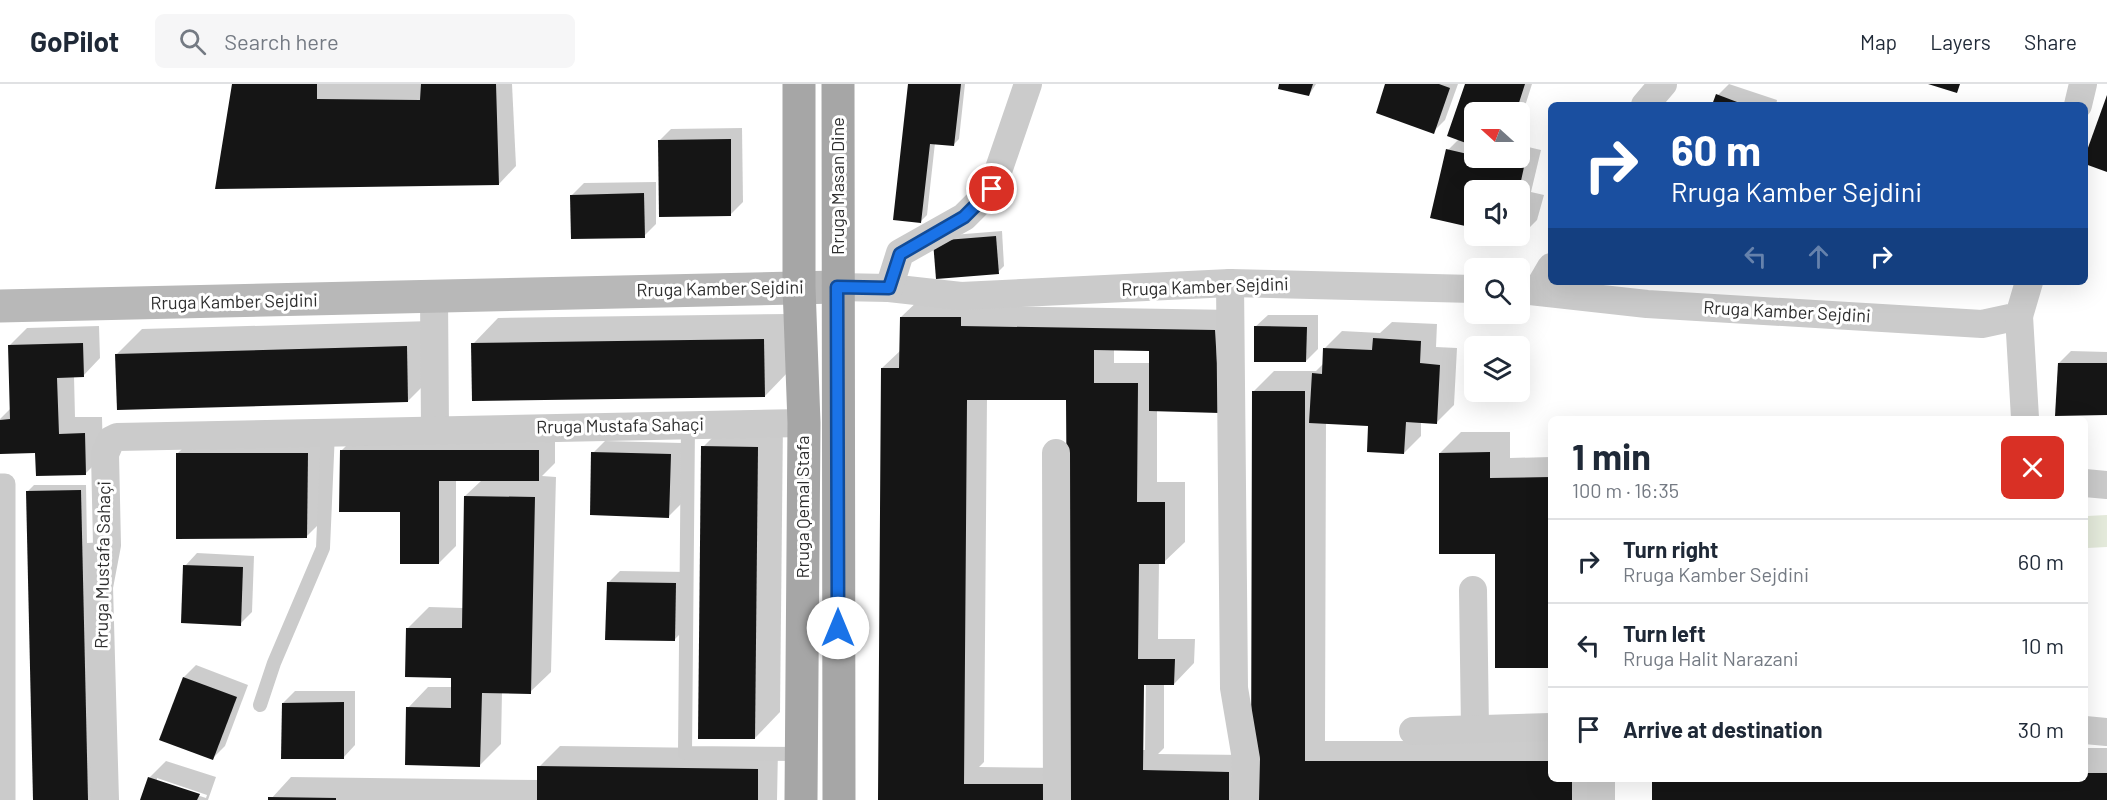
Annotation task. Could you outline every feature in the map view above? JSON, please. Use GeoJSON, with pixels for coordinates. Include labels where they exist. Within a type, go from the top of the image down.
{"type":"FeatureCollection","features":[{"type":"Feature","properties":{"kind":"main road"},"geometry":{"type":"LineString","coordinates":[[799,84],[800,287]]}},
{"type":"Feature","properties":{"kind":"main road","name":"Rruga Masan Dine"},"geometry":{"type":"LineString","coordinates":[[837,287],[838,84]]}},
{"type":"Feature","properties":{"kind":"main road","name":"Rruga Qemal Stafa"},"geometry":{"type":"LineString","coordinates":[[800,287],[804,423],[801,800]]}},
{"type":"Feature","properties":{"kind":"main road","name":"Rruga Kamber Sejdini"},"geometry":{"type":"LineString","coordinates":[[0,306],[837,287]]}},
{"type":"Feature","properties":{"kind":"main road","name":"Rruga Qemal Stafa"},"geometry":{"type":"LineString","coordinates":[[837,287],[839,800]]}},
{"type":"Feature","properties":{"kind":"street"},"geometry":{"type":"LineString","coordinates":[[889,288],[900,254],[964,217],[992,189],[1028,84]]}},
{"type":"Feature","properties":{"kind":"street"},"geometry":{"type":"LineString","coordinates":[[1648,102],[1663,84]]}},
{"type":"Feature","properties":{"kind":"street"},"geometry":{"type":"LineString","coordinates":[[2079,102],[2084,84]]}},
{"type":"Feature","properties":{"kind":"street","name":"Rruga Kamber Sejdini"},"geometry":{"type":"LineString","coordinates":[[837,287],[889,288],[961,296],[1230,283],[1464,289]]}},
{"type":"Feature","properties":{"kind":"street"},"geometry":{"type":"LineString","coordinates":[[1230,283],[1234,688],[1246,759],[1245,800]]}},
{"type":"Feature","properties":{"kind":"street","name":"Rruga Kamber Sejdini"},"geometry":{"type":"LineString","coordinates":[[1536,283],[1647,304],[1982,324],[2019,316]]}},
{"type":"Feature","properties":{"kind":"street"},"geometry":{"type":"LineString","coordinates":[[2025,416],[2019,316],[2028,285]]}},
{"type":"Feature","properties":{"kind":"street"},"geometry":{"type":"LineString","coordinates":[[434,296],[435,430]]}},
{"type":"Feature","properties":{"kind":"street","name":"Rruga Mustafa Sahaçi"},"geometry":{"type":"LineString","coordinates":[[105,800],[99,586],[107,545],[104,462],[111,440],[128,435],[804,423]]}},
{"type":"Feature","properties":{"kind":"street"},"geometry":{"type":"LineString","coordinates":[[1056,453],[1058,800]]}},
{"type":"Feature","properties":{"kind":"street"},"geometry":{"type":"LineString","coordinates":[[2088,483],[2107,485]]}},
{"type":"Feature","properties":{"kind":"street"},"geometry":{"type":"LineString","coordinates":[[0,484],[5,484],[5,800]]}},
{"type":"Feature","properties":{"kind":"street"},"geometry":{"type":"LineString","coordinates":[[1473,590],[1474,729]]}},
{"type":"Feature","properties":{"kind":"street"},"geometry":{"type":"LineString","coordinates":[[1413,731],[1548,727]]}},
{"type":"Feature","properties":{"kind":"street"},"geometry":{"type":"LineString","coordinates":[[2088,730],[2107,732]]}},
{"type":"Feature","properties":{"kind":"street"},"geometry":{"type":"LineString","coordinates":[[1601,782],[1601,800]]}},
{"type":"Feature","properties":{"kind":"lane"},"geometry":{"type":"LineString","coordinates":[[688,425],[685,753],[802,754]]}},
{"type":"Feature","properties":{"kind":"lane"},"geometry":{"type":"LineString","coordinates":[[260,705],[274,663],[323,548],[328,432]]}},
{"type":"Feature","properties":{"kind":"green space"},"geometry":{"type":"Polygon","coordinates":[[[2107,515],[2107,547],[2088,548],[2088,516],[2107,515]]]}},
{"type":"Feature","properties":{"kind":"building"},"geometry":{"type":"Polygon","coordinates":[[[232,84],[317,84],[317,99],[420,100],[421,84],[496,84],[499,185],[215,189],[232,84]]]}},
{"type":"Feature","properties":{"kind":"building"},"geometry":{"type":"Polygon","coordinates":[[[908,84],[961,84],[954,146],[930,144],[921,223],[893,220],[908,84]]]}},
{"type":"Feature","properties":{"kind":"building"},"geometry":{"type":"Polygon","coordinates":[[[1279,84],[1313,84],[1309,96],[1278,89],[1279,84]]]}},
{"type":"Feature","properties":{"kind":"building"},"geometry":{"type":"Polygon","coordinates":[[[1385,84],[1439,84],[1450,88],[1434,134],[1376,113],[1385,84]]]}},
{"type":"Feature","properties":{"kind":"building"},"geometry":{"type":"Polygon","coordinates":[[[1465,84],[1525,84],[1519,102],[1464,102],[1464,142],[1447,136],[1465,84]]]}},
{"type":"Feature","properties":{"kind":"building"},"geometry":{"type":"Polygon","coordinates":[[[1928,84],[1960,84],[1957,93],[1928,84]]]}},
{"type":"Feature","properties":{"kind":"building"},"geometry":{"type":"Polygon","coordinates":[[[1716,94],[1737,102],[1713,102],[1716,94]]]}},
{"type":"Feature","properties":{"kind":"building"},"geometry":{"type":"Polygon","coordinates":[[[2107,95],[2107,172],[2088,165],[2088,148],[2107,95]]]}},
{"type":"Feature","properties":{"kind":"building"},"geometry":{"type":"Polygon","coordinates":[[[731,139],[731,216],[659,217],[658,140],[731,139]]]}},
{"type":"Feature","properties":{"kind":"building"},"geometry":{"type":"Polygon","coordinates":[[[1446,149],[1464,153],[1464,168],[1524,168],[1521,180],[1464,180],[1464,226],[1430,218],[1446,149]]]}},
{"type":"Feature","properties":{"kind":"building"},"geometry":{"type":"Polygon","coordinates":[[[644,193],[645,238],[571,239],[570,195],[644,193]]]}},
{"type":"Feature","properties":{"kind":"building"},"geometry":{"type":"Polygon","coordinates":[[[996,236],[999,274],[936,279],[933,241],[996,236]]]}},
{"type":"Feature","properties":{"kind":"building"},"geometry":{"type":"Polygon","coordinates":[[[900,317],[961,317],[961,326],[1215,330],[1220,413],[1149,411],[1149,351],[1094,350],[1094,383],[1138,383],[1137,502],[1165,502],[1165,564],[1139,564],[1138,659],[1175,659],[1174,685],[1144,685],[1143,770],[1229,772],[1229,800],[1069,800],[1066,400],[967,400],[964,784],[1049,784],[1049,800],[878,800],[881,368],[899,368],[900,317]]]}},
{"type":"Feature","properties":{"kind":"building"},"geometry":{"type":"Polygon","coordinates":[[[1254,326],[1307,327],[1306,362],[1254,362],[1254,326]]]}},
{"type":"Feature","properties":{"kind":"building"},"geometry":{"type":"Polygon","coordinates":[[[1373,338],[1421,341],[1420,363],[1440,365],[1437,424],[1406,422],[1404,454],[1367,452],[1368,426],[1309,423],[1312,373],[1322,374],[1323,348],[1372,350],[1373,338]]]}},
{"type":"Feature","properties":{"kind":"building"},"geometry":{"type":"Polygon","coordinates":[[[764,339],[765,397],[472,401],[471,343],[764,339]]]}},
{"type":"Feature","properties":{"kind":"building"},"geometry":{"type":"Polygon","coordinates":[[[83,343],[84,377],[57,378],[59,434],[85,433],[86,475],[36,476],[35,453],[0,454],[0,420],[10,419],[8,345],[83,343]]]}},
{"type":"Feature","properties":{"kind":"building"},"geometry":{"type":"Polygon","coordinates":[[[407,346],[408,402],[117,410],[115,354],[407,346]]]}},
{"type":"Feature","properties":{"kind":"building"},"geometry":{"type":"Polygon","coordinates":[[[2058,363],[2107,363],[2107,415],[2055,416],[2058,363]]]}},
{"type":"Feature","properties":{"kind":"building"},"geometry":{"type":"Polygon","coordinates":[[[1252,391],[1305,391],[1305,761],[1548,761],[1548,782],[1572,782],[1572,800],[1251,800],[1252,391]]]}},
{"type":"Feature","properties":{"kind":"building"},"geometry":{"type":"Polygon","coordinates":[[[701,446],[758,447],[755,739],[698,739],[701,446]]]}},
{"type":"Feature","properties":{"kind":"building"},"geometry":{"type":"Polygon","coordinates":[[[340,450],[539,450],[539,481],[439,481],[439,564],[400,564],[400,512],[339,512],[340,450]]]}},
{"type":"Feature","properties":{"kind":"building"},"geometry":{"type":"Polygon","coordinates":[[[591,452],[671,454],[669,518],[590,515],[591,452]]]}},
{"type":"Feature","properties":{"kind":"building"},"geometry":{"type":"Polygon","coordinates":[[[1490,452],[1490,478],[1548,477],[1548,668],[1495,668],[1495,554],[1439,554],[1439,453],[1490,452]]]}},
{"type":"Feature","properties":{"kind":"building"},"geometry":{"type":"Polygon","coordinates":[[[176,453],[308,453],[307,538],[176,539],[176,453]]]}},
{"type":"Feature","properties":{"kind":"building"},"geometry":{"type":"Polygon","coordinates":[[[81,490],[88,800],[33,800],[26,491],[81,490]]]}},
{"type":"Feature","properties":{"kind":"building"},"geometry":{"type":"Polygon","coordinates":[[[464,496],[535,497],[531,694],[482,693],[480,767],[405,765],[406,707],[451,708],[451,678],[405,677],[406,628],[462,628],[464,496]]]}},
{"type":"Feature","properties":{"kind":"building"},"geometry":{"type":"Polygon","coordinates":[[[183,565],[243,567],[241,626],[181,623],[183,565]]]}},
{"type":"Feature","properties":{"kind":"building"},"geometry":{"type":"Polygon","coordinates":[[[607,582],[676,583],[675,641],[605,640],[607,582]]]}},
{"type":"Feature","properties":{"kind":"building"},"geometry":{"type":"Polygon","coordinates":[[[183,677],[237,697],[213,760],[159,740],[183,677]]]}},
{"type":"Feature","properties":{"kind":"building"},"geometry":{"type":"Polygon","coordinates":[[[344,702],[344,759],[281,759],[282,703],[344,702]]]}},
{"type":"Feature","properties":{"kind":"building"},"geometry":{"type":"Polygon","coordinates":[[[537,766],[758,769],[758,800],[537,800],[537,766]]]}},
{"type":"Feature","properties":{"kind":"building"},"geometry":{"type":"Polygon","coordinates":[[[2088,773],[2107,773],[2107,800],[1652,800],[1652,782],[2088,782],[2088,773]]]}},
{"type":"Feature","properties":{"kind":"building"},"geometry":{"type":"Polygon","coordinates":[[[148,777],[200,794],[197,800],[140,800],[148,777]]]}},
{"type":"Feature","properties":{"kind":"building"},"geometry":{"type":"Polygon","coordinates":[[[268,797],[336,798],[336,800],[268,800],[268,797]]]}},
{"type":"Feature","properties":{"kind":"route"},"geometry":{"type":"LineString","coordinates":[[838,628],[837,287],[889,288],[900,254],[910,246],[964,217],[992,189]]}}]}
